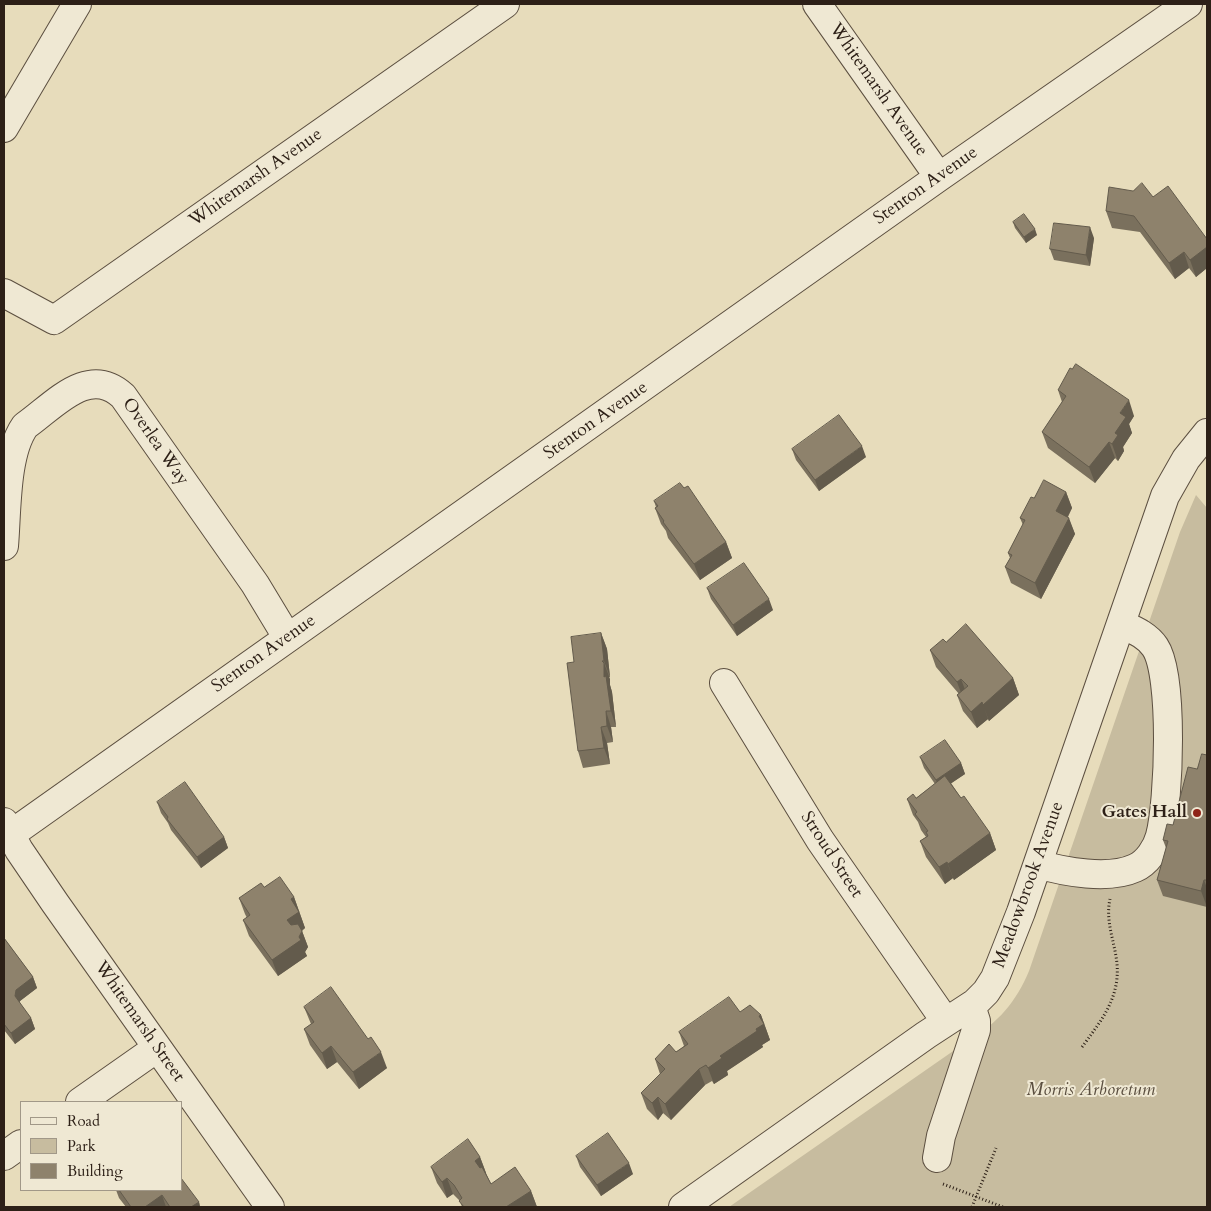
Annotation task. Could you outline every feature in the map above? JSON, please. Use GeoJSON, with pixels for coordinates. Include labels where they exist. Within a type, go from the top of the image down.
{"type":"FeatureCollection","features":[{"type":"Feature","properties":{"kind":"street"},"geometry":{"type":"LineString","coordinates":[[4,128],[77,4]]}},
{"type":"Feature","properties":{"kind":"street","name":"Whitemarsh Avenue"},"geometry":{"type":"LineString","coordinates":[[4,293],[54,320],[505,4]]}},
{"type":"Feature","properties":{"kind":"street","name":"Whitemarsh Avenue"},"geometry":{"type":"LineString","coordinates":[[817,4],[939,177]]}},
{"type":"Feature","properties":{"kind":"street","name":"Stenton Avenue"},"geometry":{"type":"LineString","coordinates":[[6,832],[287,637],[939,177],[1188,4]]}},
{"type":"Feature","properties":{"kind":"street","name":"Overlea Way"},"geometry":{"type":"LineString","coordinates":[[4,546],[12,453],[19,434],[25,426],[85,384],[104,383],[114,388],[123,396],[255,584],[287,637]]}},
{"type":"Feature","properties":{"kind":"street","name":"Meadowbrook Avenue"},"geometry":{"type":"LineString","coordinates":[[683,1207],[971,1006],[986,992],[995,978],[1038,864],[1165,496],[1178,471],[1207,433]]}},
{"type":"Feature","properties":{"kind":"street"},"geometry":{"type":"LineString","coordinates":[[1038,864],[1065,872],[1118,872],[1136,868],[1150,856],[1160,837],[1165,809],[1169,755],[1165,682],[1156,648],[1147,637],[1121,624]]}},
{"type":"Feature","properties":{"kind":"street","name":"Stroud Street"},"geometry":{"type":"LineString","coordinates":[[724,683],[820,840],[946,1022]]}},
{"type":"Feature","properties":{"kind":"street","name":"Whitemarsh Street"},"geometry":{"type":"LineString","coordinates":[[6,832],[270,1207]]}},
{"type":"Feature","properties":{"kind":"street"},"geometry":{"type":"LineString","coordinates":[[937,1158],[941,1136],[976,1030],[976,1020],[971,1006]]}},
{"type":"Feature","properties":{"kind":"street"},"geometry":{"type":"LineString","coordinates":[[81,1101],[157,1048]]}},
{"type":"Feature","properties":{"kind":"street"},"geometry":{"type":"LineString","coordinates":[[4,1156],[20,1145]]}},
{"type":"Feature","properties":{"kind":"path"},"geometry":{"type":"LineString","coordinates":[[1082,1047],[1102,1020],[1113,1000],[1115,991],[1117,964],[1108,907],[1118,872]]}},
{"type":"Feature","properties":{"kind":"path"},"geometry":{"type":"LineString","coordinates":[[972,1207],[996,1148]]}},
{"type":"Feature","properties":{"kind":"path"},"geometry":{"type":"LineString","coordinates":[[963,1192],[1004,1207]]}},
{"type":"Feature","properties":{"kind":"green space","name":"Morris Arboretum"},"geometry":{"type":"Polygon","coordinates":[[[1196,495],[1207,508],[1207,1207],[729,1207],[989,1026],[1012,1002],[1029,971],[1180,532],[1196,495]]]}},
{"type":"Feature","properties":{"kind":"building"},"geometry":{"type":"Polygon","coordinates":[[[1142,183],[1153,197],[1168,186],[1207,239],[1207,247],[1190,260],[1184,252],[1169,263],[1134,216],[1106,211],[1109,187],[1133,191],[1142,183]]]}},
{"type":"Feature","properties":{"kind":"building"},"geometry":{"type":"Polygon","coordinates":[[[1024,214],[1035,229],[1024,237],[1013,222],[1024,214]]]}},
{"type":"Feature","properties":{"kind":"building"},"geometry":{"type":"Polygon","coordinates":[[[1054,223],[1090,227],[1086,255],[1050,249],[1054,223]]]}},
{"type":"Feature","properties":{"kind":"building"},"geometry":{"type":"Polygon","coordinates":[[[1076,364],[1129,400],[1120,413],[1126,417],[1115,433],[1118,435],[1112,444],[1109,442],[1089,467],[1042,432],[1066,396],[1058,390],[1070,368],[1072,369],[1076,364]]]}},
{"type":"Feature","properties":{"kind":"building"},"geometry":{"type":"Polygon","coordinates":[[[839,415],[862,446],[815,480],[792,449],[839,415]]]}},
{"type":"Feature","properties":{"kind":"building"},"geometry":{"type":"Polygon","coordinates":[[[1044,480],[1066,492],[1056,511],[1069,518],[1035,583],[1005,567],[1012,555],[1008,553],[1025,520],[1020,518],[1031,497],[1034,498],[1044,480]]]}},
{"type":"Feature","properties":{"kind":"building"},"geometry":{"type":"Polygon","coordinates":[[[680,483],[684,488],[688,486],[726,542],[694,564],[655,508],[658,506],[654,501],[680,483]]]}},
{"type":"Feature","properties":{"kind":"building"},"geometry":{"type":"Polygon","coordinates":[[[744,563],[769,599],[733,625],[707,588],[744,563]]]}},
{"type":"Feature","properties":{"kind":"building"},"geometry":{"type":"Polygon","coordinates":[[[966,624],[1013,678],[983,705],[982,702],[971,712],[957,695],[968,686],[961,679],[957,682],[930,650],[943,639],[946,642],[966,624]]]}},
{"type":"Feature","properties":{"kind":"building"},"geometry":{"type":"Polygon","coordinates":[[[601,633],[604,677],[606,676],[611,711],[606,711],[607,726],[601,727],[604,748],[578,751],[567,663],[574,662],[571,637],[601,633]]]}},
{"type":"Feature","properties":{"kind":"building"},"geometry":{"type":"Polygon","coordinates":[[[945,740],[961,763],[936,780],[920,757],[945,740]]]}},
{"type":"Feature","properties":{"kind":"building","name":"Gates Hall"},"geometry":{"type":"Polygon","coordinates":[[[1202,754],[1207,755],[1207,880],[1204,880],[1201,891],[1157,880],[1168,841],[1163,840],[1167,824],[1173,825],[1188,767],[1197,769],[1202,754]]]}},
{"type":"Feature","properties":{"kind":"building"},"geometry":{"type":"Polygon","coordinates":[[[945,776],[961,798],[964,796],[990,833],[948,864],[947,862],[939,867],[920,841],[928,836],[926,832],[928,831],[915,814],[917,812],[907,799],[913,794],[916,798],[945,776]]]}},
{"type":"Feature","properties":{"kind":"building"},"geometry":{"type":"Polygon","coordinates":[[[185,782],[224,837],[197,857],[167,819],[168,817],[157,802],[185,782]]]}},
{"type":"Feature","properties":{"kind":"building"},"geometry":{"type":"Polygon","coordinates":[[[280,877],[294,897],[291,899],[299,912],[287,920],[291,925],[298,924],[302,931],[299,937],[301,940],[272,960],[243,920],[250,915],[239,898],[261,883],[264,887],[280,877]]]}},
{"type":"Feature","properties":{"kind":"building"},"geometry":{"type":"Polygon","coordinates":[[[4,938],[33,977],[16,990],[15,996],[31,1018],[11,1033],[4,1024],[4,938]]]}},
{"type":"Feature","properties":{"kind":"building"},"geometry":{"type":"Polygon","coordinates":[[[331,987],[368,1039],[371,1037],[381,1052],[353,1072],[331,1046],[322,1053],[304,1029],[314,1022],[304,1007],[331,987]]]}},
{"type":"Feature","properties":{"kind":"building"},"geometry":{"type":"Polygon","coordinates":[[[729,997],[740,1012],[750,1005],[761,1015],[759,1016],[764,1024],[756,1029],[757,1031],[720,1056],[722,1058],[708,1068],[706,1065],[699,1069],[665,1104],[658,1097],[652,1103],[641,1093],[665,1069],[655,1059],[669,1044],[676,1052],[688,1044],[679,1032],[729,997]]]}},
{"type":"Feature","properties":{"kind":"building"},"geometry":{"type":"Polygon","coordinates":[[[608,1133],[629,1163],[597,1185],[576,1156],[608,1133]]]}},
{"type":"Feature","properties":{"kind":"building"},"geometry":{"type":"Polygon","coordinates":[[[468,1139],[480,1157],[475,1161],[480,1168],[482,1167],[491,1184],[515,1167],[531,1191],[506,1207],[464,1207],[459,1201],[462,1198],[454,1185],[447,1178],[442,1182],[431,1167],[468,1139]]]}},
{"type":"Feature","properties":{"kind":"building"},"geometry":{"type":"Polygon","coordinates":[[[182,1179],[199,1202],[191,1207],[170,1207],[162,1195],[145,1207],[131,1207],[120,1191],[182,1191],[182,1179]]]}},
{"type":"Feature","properties":{"kind":"place","name":"Gates Hall"},"geometry":{"type":"Point","coordinates":[1197,813]}}]}
